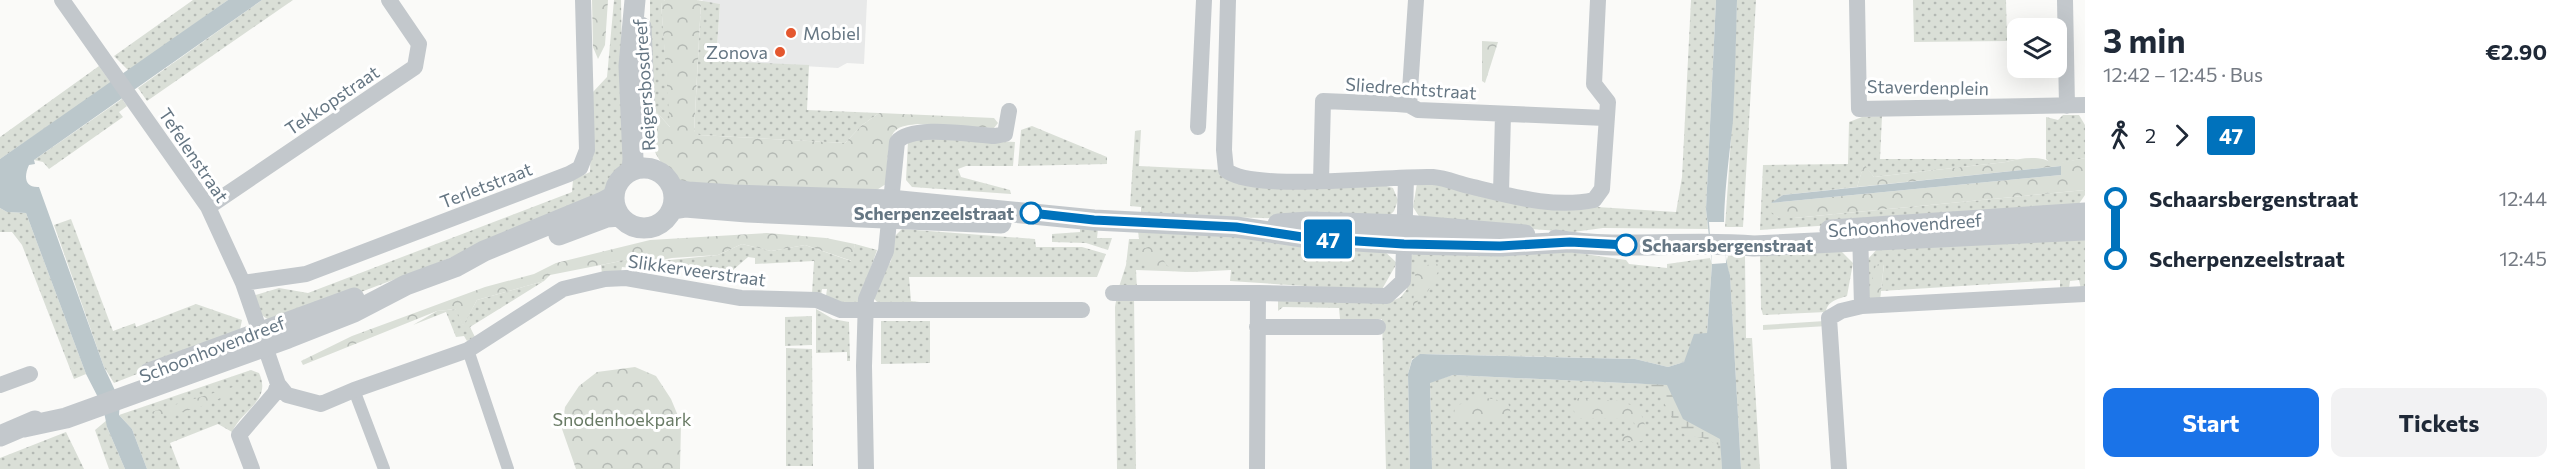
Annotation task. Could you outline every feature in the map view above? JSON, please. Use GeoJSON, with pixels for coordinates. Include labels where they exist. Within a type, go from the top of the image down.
{"type":"FeatureCollection","features":[{"type":"Feature","properties":{"kind":"street","name":"Tefelenstraat"},"geometry":{"type":"LineString","coordinates":[[62,0],[208,207],[243,283],[261,339]]}},
{"type":"Feature","properties":{"kind":"street","name":"Tekkopstraat"},"geometry":{"type":"LineString","coordinates":[[208,207],[415,67],[419,44],[389,0]]}},
{"type":"Feature","properties":{"kind":"street","name":"Terletstraat"},"geometry":{"type":"LineString","coordinates":[[243,283],[306,274],[580,168],[586,150],[583,0]]}},
{"type":"Feature","properties":{"kind":"street","name":"Reigersbosdreef"},"geometry":{"type":"LineString","coordinates":[[636,0],[629,66],[633,159],[642,170]]}},
{"type":"Feature","properties":{"kind":"street"},"geometry":{"type":"LineString","coordinates":[[1409,105],[1416,0]]}},
{"type":"Feature","properties":{"kind":"street"},"geometry":{"type":"LineString","coordinates":[[1198,127],[1204,1],[1228,1],[1224,150],[1226,170],[1233,176],[1247,179],[1320,181],[1435,177],[1518,199],[1582,203],[1594,200],[1602,189],[1605,118],[1608,102],[1594,84],[1598,0]]}},
{"type":"Feature","properties":{"kind":"street","name":"Staverdenplein"},"geometry":{"type":"LineString","coordinates":[[1857,0],[1859,109],[2085,105]]}},
{"type":"Feature","properties":{"kind":"street"},"geometry":{"type":"LineString","coordinates":[[2065,0],[2067,106]]}},
{"type":"Feature","properties":{"kind":"street"},"geometry":{"type":"LineString","coordinates":[[1201,64],[1226,66]]}},
{"type":"Feature","properties":{"kind":"street","name":"Sliedrechtstraat"},"geometry":{"type":"LineString","coordinates":[[1320,181],[1323,101],[1409,105],[1418,110],[1605,118]]}},
{"type":"Feature","properties":{"kind":"street"},"geometry":{"type":"LineString","coordinates":[[866,469],[865,311],[868,293],[885,258],[896,147],[901,137],[915,131],[994,136],[1005,134],[1009,111]]}},
{"type":"Feature","properties":{"kind":"street"},"geometry":{"type":"LineString","coordinates":[[1501,193],[1503,114]]}},
{"type":"Feature","properties":{"kind":"street"},"geometry":{"type":"LineString","coordinates":[[642,170],[661,173],[673,199],[667,218],[658,225],[648,228],[627,224],[615,207],[616,185],[623,176],[642,170]]}},
{"type":"Feature","properties":{"kind":"street"},"geometry":{"type":"LineString","coordinates":[[1113,293],[1387,296],[1403,281],[1406,178]]}},
{"type":"Feature","properties":{"kind":"street","name":"Schoonhovendreef"},"geometry":{"type":"LineString","coordinates":[[0,436],[24,428],[49,424],[90,402],[261,339],[354,312],[406,285],[455,267],[484,251],[614,196]]}},
{"type":"Feature","properties":{"kind":"street","name":"Schoonhovendreef"},"geometry":{"type":"LineString","coordinates":[[673,199],[685,207],[747,212],[890,209],[1236,227],[1309,238],[1405,235],[1500,246],[1570,242],[1613,245],[1718,243],[1754,246],[2085,213]]}},
{"type":"Feature","properties":{"kind":"street","name":"Schoonhovendreef"},"geometry":{"type":"LineString","coordinates":[[455,267],[486,261],[607,217],[620,216]]}},
{"type":"Feature","properties":{"kind":"street","name":"Schoonhovendreef"},"geometry":{"type":"LineString","coordinates":[[1860,235],[2085,230]]}},
{"type":"Feature","properties":{"kind":"street"},"geometry":{"type":"LineString","coordinates":[[1860,235],[1862,306]]}},
{"type":"Feature","properties":{"kind":"street","name":"Slikkerveerstraat"},"geometry":{"type":"LineString","coordinates":[[278,384],[287,395],[321,404],[468,350],[563,289],[605,279],[626,278],[741,298],[817,300],[841,310],[1082,310]]}},
{"type":"Feature","properties":{"kind":"street"},"geometry":{"type":"LineString","coordinates":[[1257,469],[1258,293]]}},
{"type":"Feature","properties":{"kind":"street"},"geometry":{"type":"LineString","coordinates":[[1839,469],[1829,318],[1840,311],[1862,306],[2085,294]]}},
{"type":"Feature","properties":{"kind":"street"},"geometry":{"type":"LineString","coordinates":[[1257,327],[1378,327]]}},
{"type":"Feature","properties":{"kind":"street"},"geometry":{"type":"LineString","coordinates":[[252,469],[239,435],[275,393],[278,384],[261,339]]}},
{"type":"Feature","properties":{"kind":"street"},"geometry":{"type":"LineString","coordinates":[[468,350],[508,469]]}},
{"type":"Feature","properties":{"kind":"street"},"geometry":{"type":"LineString","coordinates":[[0,385],[30,374]]}},
{"type":"Feature","properties":{"kind":"street"},"geometry":{"type":"LineString","coordinates":[[354,390],[384,469]]}},
{"type":"Feature","properties":{"kind":"shaded area"},"geometry":{"type":"Polygon","coordinates":[[[228,0],[262,0],[34,160],[35,164],[29,165],[26,173],[26,180],[30,186],[39,187],[104,367],[120,401],[119,415],[132,429],[147,469],[125,469],[107,427],[103,407],[86,374],[26,213],[7,212],[0,208],[0,159],[228,0]]]}},
{"type":"Feature","properties":{"kind":"shaded area","name":"Mobiel"},"geometry":{"type":"Polygon","coordinates":[[[703,0],[867,0],[864,64],[847,63],[838,68],[716,61],[720,4],[701,2],[703,0]]]}},
{"type":"Feature","properties":{"kind":"shaded area"},"geometry":{"type":"Polygon","coordinates":[[[1716,0],[1737,0],[1733,120],[1724,240],[1730,275],[1741,469],[1722,469],[1720,439],[1683,419],[1667,385],[1453,375],[1430,383],[1432,469],[1410,469],[1408,374],[1412,360],[1420,354],[1635,359],[1668,367],[1684,362],[1694,334],[1707,333],[1712,264],[1706,209],[1716,0]]]}},
{"type":"Feature","properties":{"kind":"shaded area"},"geometry":{"type":"Polygon","coordinates":[[[2061,166],[2061,175],[1771,203],[1783,195],[2061,166]]]}},
{"type":"Feature","properties":{"kind":"green space"},"geometry":{"type":"Polygon","coordinates":[[[193,0],[228,0],[129,71],[114,56],[193,0]]]}},
{"type":"Feature","properties":{"kind":"green space"},"geometry":{"type":"Polygon","coordinates":[[[262,0],[293,0],[147,101],[138,88],[262,0]]]}},
{"type":"Feature","properties":{"kind":"green space"},"geometry":{"type":"Polygon","coordinates":[[[592,0],[608,0],[605,45],[598,59],[593,47],[592,0]]]}},
{"type":"Feature","properties":{"kind":"green space"},"geometry":{"type":"Polygon","coordinates":[[[614,0],[621,0],[622,59],[630,162],[600,197],[425,268],[275,324],[257,312],[252,296],[279,288],[308,293],[572,192],[573,180],[590,172],[592,93],[607,77],[614,0]]]}},
{"type":"Feature","properties":{"kind":"green space"},"geometry":{"type":"Polygon","coordinates":[[[650,0],[665,0],[661,3],[671,128],[650,105],[650,0]]]}},
{"type":"Feature","properties":{"kind":"green space"},"geometry":{"type":"Polygon","coordinates":[[[665,0],[701,2],[694,132],[699,135],[845,143],[862,125],[879,113],[994,118],[998,123],[994,128],[918,124],[900,128],[895,131],[890,141],[886,184],[872,193],[680,183],[657,156],[651,130],[650,105],[670,127],[661,2],[665,0]]]}},
{"type":"Feature","properties":{"kind":"green space"},"geometry":{"type":"Polygon","coordinates":[[[697,0],[720,4],[716,61],[809,65],[807,110],[879,113],[862,125],[845,143],[694,133],[701,3],[697,0]]]}},
{"type":"Feature","properties":{"kind":"green space"},"geometry":{"type":"Polygon","coordinates":[[[1691,0],[1716,0],[1706,209],[1708,229],[1603,228],[1573,232],[1422,221],[1413,207],[1417,183],[1436,184],[1565,205],[1676,212],[1682,177],[1691,0]]]}},
{"type":"Feature","properties":{"kind":"green space"},"geometry":{"type":"Polygon","coordinates":[[[1737,0],[1756,0],[1743,227],[1725,227],[1733,109],[1737,0]]]}},
{"type":"Feature","properties":{"kind":"green space"},"geometry":{"type":"Polygon","coordinates":[[[1913,0],[2006,0],[2007,41],[1914,42],[1913,0]]]}},
{"type":"Feature","properties":{"kind":"green space"},"geometry":{"type":"Polygon","coordinates":[[[1482,41],[1498,42],[1485,83],[1482,81],[1482,41]]]}},
{"type":"Feature","properties":{"kind":"green space"},"geometry":{"type":"Polygon","coordinates":[[[99,66],[111,83],[0,159],[0,137],[99,66]]]}},
{"type":"Feature","properties":{"kind":"green space"},"geometry":{"type":"Polygon","coordinates":[[[122,99],[127,106],[119,112],[123,117],[49,169],[43,162],[34,160],[122,99]]]}},
{"type":"Feature","properties":{"kind":"green space"},"geometry":{"type":"Polygon","coordinates":[[[2063,115],[2079,115],[2085,125],[2085,158],[2053,165],[2046,159],[2046,117],[2058,120],[2063,115]]]}},
{"type":"Feature","properties":{"kind":"green space"},"geometry":{"type":"Polygon","coordinates":[[[1882,116],[1880,159],[2018,159],[1874,177],[1864,165],[1857,187],[1783,195],[1772,203],[1771,211],[1779,218],[1794,218],[2085,190],[2085,195],[2076,208],[1760,230],[1763,165],[1848,164],[1849,122],[1862,117],[1882,116]]]}},
{"type":"Feature","properties":{"kind":"green space"},"geometry":{"type":"Polygon","coordinates":[[[1032,126],[1107,157],[1107,164],[1018,166],[1021,130],[1032,126]]]}},
{"type":"Feature","properties":{"kind":"green space"},"geometry":{"type":"Polygon","coordinates":[[[1141,130],[1139,166],[1222,170],[1380,184],[1393,188],[1398,200],[1394,211],[1384,221],[1141,215],[1141,207],[1130,206],[1135,131],[1141,130]]]}},
{"type":"Feature","properties":{"kind":"green space"},"geometry":{"type":"Polygon","coordinates":[[[919,137],[1015,142],[1013,166],[966,166],[958,169],[961,177],[1010,190],[1011,194],[912,187],[906,180],[908,141],[919,137]]]}},
{"type":"Feature","properties":{"kind":"green space"},"geometry":{"type":"Polygon","coordinates":[[[2085,158],[2085,190],[1794,218],[1779,218],[1770,211],[1771,203],[2061,175],[2060,166],[1857,187],[1864,164],[1874,177],[2024,159],[2043,159],[2054,164],[2085,158]]]}},
{"type":"Feature","properties":{"kind":"green space"},"geometry":{"type":"Polygon","coordinates":[[[0,208],[7,212],[26,213],[86,374],[74,379],[22,245],[12,232],[0,232],[0,208]]]}},
{"type":"Feature","properties":{"kind":"green space"},"geometry":{"type":"Polygon","coordinates":[[[71,219],[113,331],[135,323],[136,327],[196,304],[242,320],[239,334],[114,383],[104,367],[54,225],[71,219]]]}},
{"type":"Feature","properties":{"kind":"green space"},"geometry":{"type":"Polygon","coordinates":[[[902,229],[1035,239],[1036,247],[1082,247],[1106,254],[1097,277],[909,277],[911,301],[920,302],[920,304],[877,302],[872,296],[874,287],[891,261],[894,237],[902,229]]]}},
{"type":"Feature","properties":{"kind":"green space"},"geometry":{"type":"Polygon","coordinates":[[[1080,229],[1098,229],[1097,238],[1112,238],[1108,250],[1086,243],[1052,242],[1052,234],[1080,232],[1080,229]]]}},
{"type":"Feature","properties":{"kind":"green space"},"geometry":{"type":"Polygon","coordinates":[[[1138,231],[1198,233],[1380,247],[1397,263],[1381,291],[1230,281],[1231,270],[1193,272],[1136,270],[1137,290],[1118,290],[1126,265],[1129,239],[1139,239],[1138,231]]]}},
{"type":"Feature","properties":{"kind":"green space"},"geometry":{"type":"Polygon","coordinates":[[[767,233],[826,238],[855,244],[852,261],[805,245],[771,251],[742,244],[718,255],[651,262],[631,259],[550,275],[544,281],[477,300],[463,326],[456,309],[437,311],[303,365],[301,361],[352,336],[485,287],[534,274],[556,263],[650,240],[767,233]]]}},
{"type":"Feature","properties":{"kind":"green space"},"geometry":{"type":"Polygon","coordinates":[[[2085,233],[2085,289],[2081,289],[2079,280],[2070,281],[2069,288],[2060,289],[2060,280],[1881,291],[1884,264],[1868,294],[1867,260],[1880,246],[2085,233]]]}},
{"type":"Feature","properties":{"kind":"green space"},"geometry":{"type":"Polygon","coordinates":[[[742,244],[771,251],[805,245],[851,261],[855,244],[877,250],[859,302],[847,306],[826,296],[827,289],[822,289],[821,296],[812,294],[814,261],[755,264],[755,258],[748,257],[725,277],[635,262],[633,275],[630,275],[631,268],[622,267],[621,272],[602,274],[601,265],[631,259],[651,262],[718,255],[742,244]]]}},
{"type":"Feature","properties":{"kind":"green space"},"geometry":{"type":"Polygon","coordinates":[[[1155,245],[1167,266],[1193,272],[1156,270],[1132,252],[1155,245]]]}},
{"type":"Feature","properties":{"kind":"green space"},"geometry":{"type":"Polygon","coordinates":[[[1838,248],[1853,263],[1847,296],[1831,303],[1826,312],[1763,315],[1760,249],[1838,248]]]}},
{"type":"Feature","properties":{"kind":"green space"},"geometry":{"type":"Polygon","coordinates":[[[1419,249],[1564,251],[1626,260],[1629,264],[1667,268],[1667,264],[1710,258],[1712,264],[1707,333],[1684,362],[1668,367],[1635,359],[1427,354],[1412,359],[1408,374],[1410,469],[1386,469],[1382,319],[1340,319],[1339,308],[1283,307],[1278,311],[1278,298],[1390,302],[1401,297],[1407,289],[1406,260],[1419,249]]]}},
{"type":"Feature","properties":{"kind":"green space"},"geometry":{"type":"Polygon","coordinates":[[[1728,256],[1745,256],[1746,338],[1752,338],[1760,469],[1741,469],[1730,276],[1726,263],[1728,256]]]}},
{"type":"Feature","properties":{"kind":"green space"},"geometry":{"type":"Polygon","coordinates":[[[1416,262],[1426,265],[1442,264],[1428,291],[1413,306],[1416,262]]]}},
{"type":"Feature","properties":{"kind":"green space"},"geometry":{"type":"Polygon","coordinates":[[[1884,263],[1880,301],[1872,302],[1868,294],[1876,265],[1884,263]]]}},
{"type":"Feature","properties":{"kind":"green space"},"geometry":{"type":"Polygon","coordinates":[[[544,281],[470,327],[475,337],[467,341],[464,336],[456,337],[446,312],[413,325],[437,311],[457,309],[463,325],[477,300],[544,281]]]}},
{"type":"Feature","properties":{"kind":"green space"},"geometry":{"type":"Polygon","coordinates":[[[1117,295],[1134,295],[1136,469],[1117,469],[1115,307],[1117,295]]]}},
{"type":"Feature","properties":{"kind":"green space"},"geometry":{"type":"Polygon","coordinates":[[[816,309],[833,319],[849,322],[850,361],[847,361],[847,352],[816,353],[816,309]]]}},
{"type":"Feature","properties":{"kind":"green space"},"geometry":{"type":"Polygon","coordinates":[[[812,316],[812,345],[785,346],[785,317],[812,316]]]}},
{"type":"Feature","properties":{"kind":"green space"},"geometry":{"type":"Polygon","coordinates":[[[881,321],[930,321],[930,363],[881,364],[881,321]]]}},
{"type":"Feature","properties":{"kind":"green space"},"geometry":{"type":"Polygon","coordinates":[[[1825,321],[1827,326],[1763,330],[1763,325],[1825,321]]]}},
{"type":"Feature","properties":{"kind":"green space"},"geometry":{"type":"Polygon","coordinates":[[[786,348],[812,349],[813,466],[786,466],[786,348]]]}},
{"type":"Feature","properties":{"kind":"green space","name":"Snodenhoekpark"},"geometry":{"type":"Polygon","coordinates":[[[635,367],[656,376],[671,399],[681,423],[680,469],[576,469],[562,429],[565,407],[579,386],[597,372],[635,367]]]}},
{"type":"Feature","properties":{"kind":"green space"},"geometry":{"type":"Polygon","coordinates":[[[251,370],[259,373],[262,391],[232,432],[218,424],[170,443],[180,469],[147,469],[132,429],[119,415],[251,370]]]}},
{"type":"Feature","properties":{"kind":"green space"},"geometry":{"type":"Polygon","coordinates":[[[1453,375],[1667,385],[1693,424],[1721,439],[1722,469],[1432,469],[1430,382],[1453,375]]]}},
{"type":"Feature","properties":{"kind":"green space"},"geometry":{"type":"Polygon","coordinates":[[[1641,382],[1682,386],[1718,422],[1721,446],[1703,438],[1685,435],[1676,426],[1658,391],[1641,382]]]}},
{"type":"Feature","properties":{"kind":"green space"},"geometry":{"type":"Polygon","coordinates":[[[243,384],[198,408],[173,413],[148,413],[243,384]]]}},
{"type":"Feature","properties":{"kind":"green space"},"geometry":{"type":"Polygon","coordinates":[[[1476,396],[1508,402],[1511,414],[1499,420],[1453,422],[1455,407],[1476,396]]]}},
{"type":"Feature","properties":{"kind":"green space"},"geometry":{"type":"Polygon","coordinates":[[[1578,398],[1620,401],[1639,408],[1646,428],[1642,441],[1618,441],[1635,426],[1633,419],[1578,418],[1571,406],[1578,398]]]}},
{"type":"Feature","properties":{"kind":"green space"},"geometry":{"type":"Polygon","coordinates":[[[107,420],[107,427],[125,469],[109,469],[95,430],[107,420]]]}},
{"type":"Feature","properties":{"kind":"green space"},"geometry":{"type":"Polygon","coordinates":[[[66,432],[84,469],[0,469],[0,458],[66,432]]]}},
{"type":"Feature","properties":{"kind":"pier"},"geometry":{"type":"Polygon","coordinates":[[[1709,222],[1725,222],[1726,263],[1712,264],[1709,222]]]}},
{"type":"Feature","properties":{"kind":"bus line","name":"47"},"geometry":{"type":"LineString","coordinates":[[1031,213],[1094,220],[1236,227],[1309,238],[1404,244],[1500,246],[1570,242],[1626,245]]}},
{"type":"Feature","properties":{"kind":"place","name":"Mobiel"},"geometry":{"type":"Point","coordinates":[791,33]}},
{"type":"Feature","properties":{"kind":"place","name":"Zonova"},"geometry":{"type":"Point","coordinates":[780,52]}},
{"type":"Feature","properties":{"kind":"place","name":"Scherpenzeelstraat"},"geometry":{"type":"Point","coordinates":[1031,213]}},
{"type":"Feature","properties":{"kind":"place","name":"Schaarsbergenstraat"},"geometry":{"type":"Point","coordinates":[1626,245]}}]}
